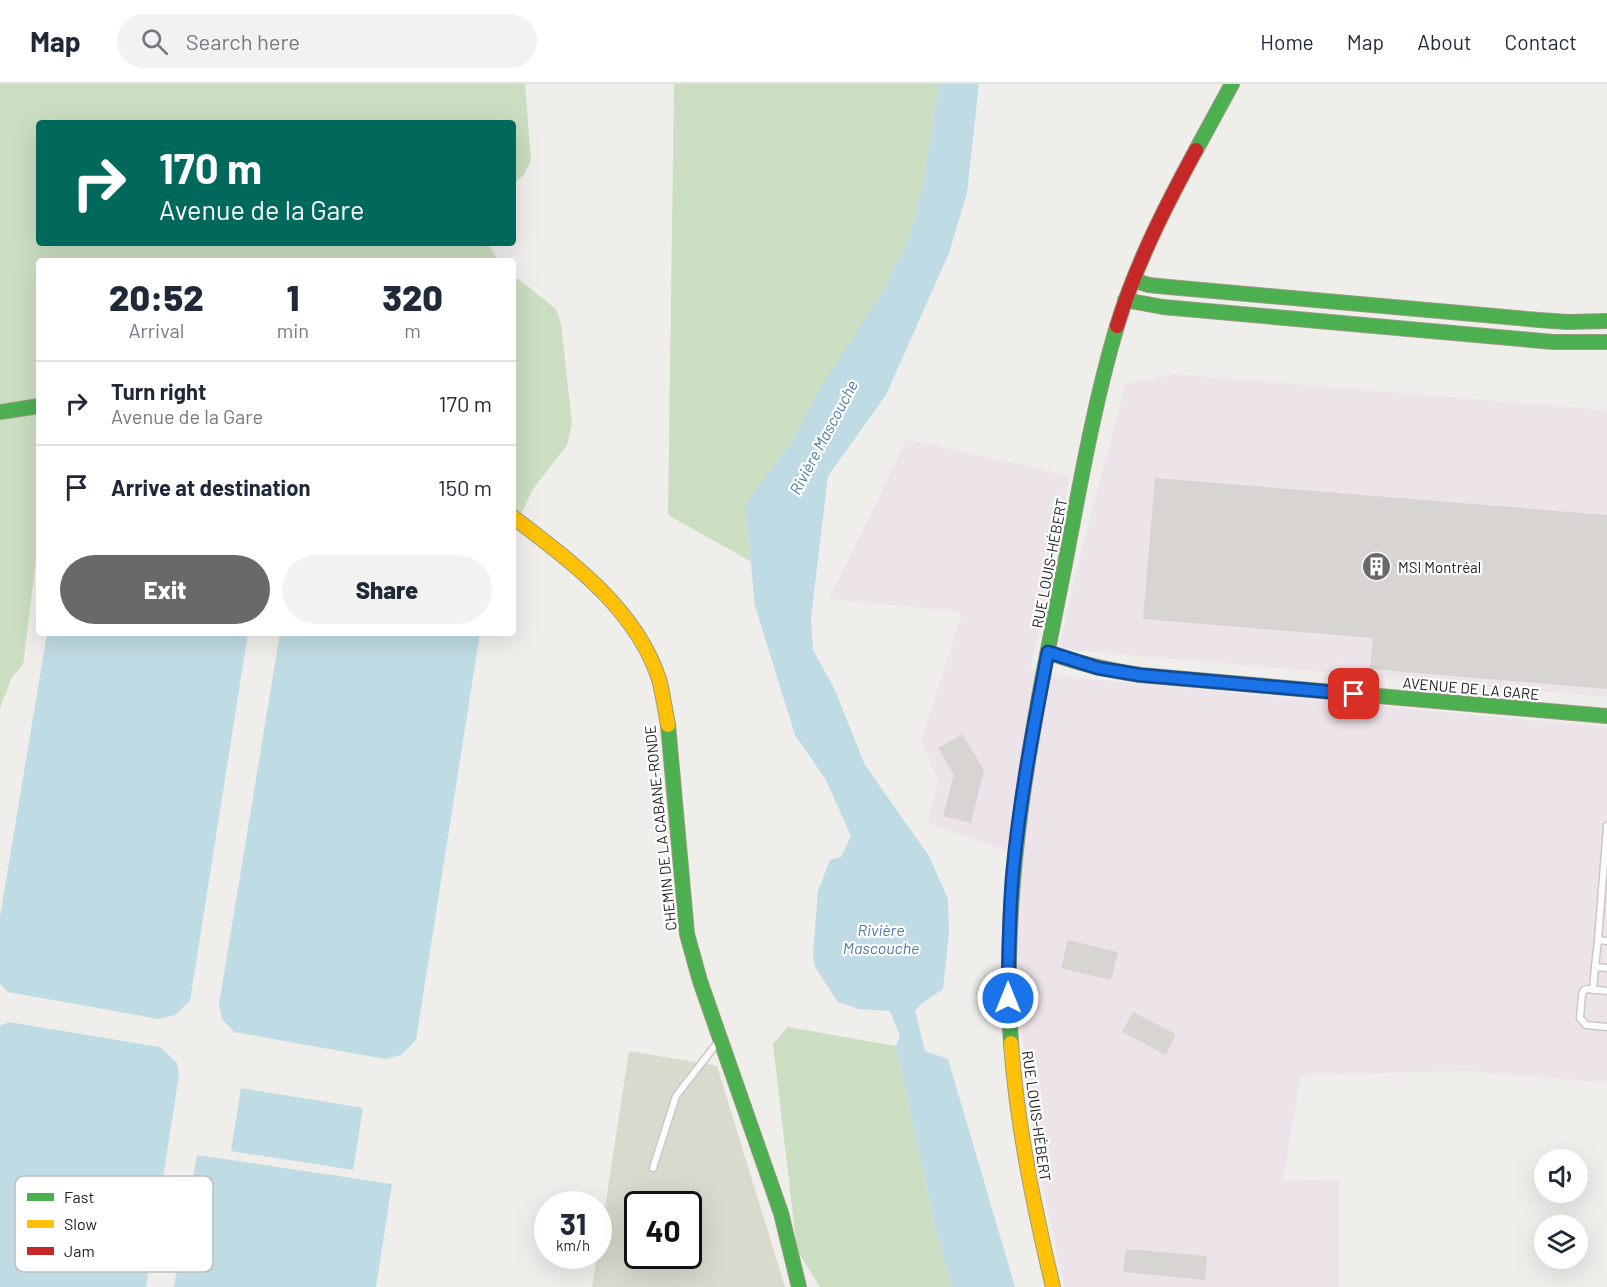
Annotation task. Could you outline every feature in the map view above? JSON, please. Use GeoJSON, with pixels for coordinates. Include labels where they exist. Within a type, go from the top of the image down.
{"type":"FeatureCollection","features":[{"type":"Feature","properties":{"kind":"main road","name":"RUE LOUIS-HÉBERT"},"geometry":{"type":"LineString","coordinates":[[1053,1287],[1024,1153],[1008,998],[1010,914],[1023,786],[1103,376],[1125,300],[1156,228],[1232,84]]}},
{"type":"Feature","properties":{"kind":"main road"},"geometry":{"type":"LineString","coordinates":[[1133,280],[1149,285],[1169,287],[1539,320],[1607,321]]}},
{"type":"Feature","properties":{"kind":"main road"},"geometry":{"type":"LineString","coordinates":[[1125,300],[1163,307],[1553,342],[1607,342]]}},
{"type":"Feature","properties":{"kind":"main road"},"geometry":{"type":"LineString","coordinates":[[0,412],[36,406]]}},
{"type":"Feature","properties":{"kind":"main road","name":"CHEMIN DE LA CABANE-RONDE"},"geometry":{"type":"LineString","coordinates":[[516,519],[576,566],[628,619],[646,649],[659,680],[669,732],[687,934],[700,981],[781,1213],[799,1287]]}},
{"type":"Feature","properties":{"kind":"main road","name":"AVENUE DE LA GARE"},"geometry":{"type":"LineString","coordinates":[[1048,652],[1098,668],[1140,675],[1607,716]]}},
{"type":"Feature","properties":{"kind":"lane"},"geometry":{"type":"LineString","coordinates":[[1593,990],[1607,826]]}},
{"type":"Feature","properties":{"kind":"lane"},"geometry":{"type":"LineString","coordinates":[[1598,940],[1607,941]]}},
{"type":"Feature","properties":{"kind":"lane"},"geometry":{"type":"LineString","coordinates":[[1595,967],[1607,968]]}},
{"type":"Feature","properties":{"kind":"lane"},"geometry":{"type":"LineString","coordinates":[[1607,991],[1584,990],[1580,1018],[1586,1025],[1607,1027]]}},
{"type":"Feature","properties":{"kind":"lane"},"geometry":{"type":"LineString","coordinates":[[653,1168],[676,1096],[720,1040]]}},
{"type":"Feature","properties":{"kind":"shaded area"},"geometry":{"type":"Polygon","coordinates":[[[1176,374],[1607,410],[1607,697],[1059,649],[1075,576],[1125,384],[1176,374]]]}},
{"type":"Feature","properties":{"kind":"shaded area"},"geometry":{"type":"Polygon","coordinates":[[[907,439],[1070,476],[1031,668],[1069,677],[1607,727],[1607,1083],[1467,1071],[1301,1075],[1283,1181],[1339,1179],[1339,1287],[1064,1287],[1041,1178],[1024,1057],[1017,963],[1018,855],[928,823],[938,780],[921,741],[962,612],[829,599],[907,439]]]}},
{"type":"Feature","properties":{"kind":"shaded area"},"geometry":{"type":"Polygon","coordinates":[[[629,1051],[717,1066],[785,1287],[592,1287],[595,1269],[612,1269],[612,1191],[607,1191],[629,1051]]]}},
{"type":"Feature","properties":{"kind":"green space"},"geometry":{"type":"Polygon","coordinates":[[[0,84],[525,84],[531,161],[523,176],[516,182],[516,120],[36,120],[36,246],[489,246],[497,258],[36,258],[36,560],[23,665],[12,677],[0,708],[0,84]]]}},
{"type":"Feature","properties":{"kind":"green space"},"geometry":{"type":"Polygon","coordinates":[[[674,84],[939,84],[922,188],[910,235],[881,294],[794,438],[746,505],[750,561],[668,515],[674,84]]]}},
{"type":"Feature","properties":{"kind":"green space"},"geometry":{"type":"Polygon","coordinates":[[[516,277],[556,309],[561,323],[572,424],[567,445],[533,489],[516,524],[516,277]]]}},
{"type":"Feature","properties":{"kind":"green space"},"geometry":{"type":"Polygon","coordinates":[[[788,1027],[896,1046],[936,1231],[952,1287],[820,1287],[797,1250],[773,1044],[788,1027]]]}},
{"type":"Feature","properties":{"kind":"water","name":"Rivière Mascouche"},"geometry":{"type":"Polygon","coordinates":[[[939,84],[979,84],[967,193],[949,253],[886,395],[828,476],[811,618],[813,650],[834,688],[865,765],[929,856],[948,899],[949,933],[943,989],[915,1011],[925,1051],[948,1059],[1015,1287],[952,1287],[936,1231],[896,1046],[900,1036],[890,1011],[859,1009],[838,1002],[815,967],[813,954],[818,891],[830,860],[841,857],[851,836],[826,780],[795,735],[755,606],[745,505],[794,438],[818,392],[881,294],[910,235],[922,188],[939,84]]]}},
{"type":"Feature","properties":{"kind":"water"},"geometry":{"type":"Polygon","coordinates":[[[47,636],[248,636],[190,1001],[175,1015],[159,1019],[8,992],[0,984],[0,917],[47,636]]]}},
{"type":"Feature","properties":{"kind":"water"},"geometry":{"type":"Polygon","coordinates":[[[280,636],[480,636],[416,1040],[401,1055],[385,1059],[234,1032],[222,1019],[219,1004],[280,636]]]}},
{"type":"Feature","properties":{"kind":"water"},"geometry":{"type":"Polygon","coordinates":[[[9,1022],[160,1047],[177,1063],[179,1075],[163,1176],[15,1176],[15,1272],[148,1272],[146,1287],[0,1287],[0,1026],[9,1022]]]}},
{"type":"Feature","properties":{"kind":"water"},"geometry":{"type":"Polygon","coordinates":[[[241,1088],[363,1108],[353,1170],[231,1151],[241,1088]]]}},
{"type":"Feature","properties":{"kind":"water"},"geometry":{"type":"Polygon","coordinates":[[[197,1155],[392,1184],[376,1287],[174,1287],[177,1272],[213,1272],[213,1176],[193,1176],[197,1155]]]}},
{"type":"Feature","properties":{"kind":"building","name":"MSI Montréal"},"geometry":{"type":"Polygon","coordinates":[[[1155,478],[1607,515],[1607,689],[1370,669],[1373,638],[1143,619],[1155,478]]]}},
{"type":"Feature","properties":{"kind":"building"},"geometry":{"type":"Polygon","coordinates":[[[962,734],[984,770],[971,823],[943,816],[954,775],[938,748],[962,734]]]}},
{"type":"Feature","properties":{"kind":"building"},"geometry":{"type":"Polygon","coordinates":[[[1068,940],[1118,952],[1111,980],[1061,968],[1068,940]]]}},
{"type":"Feature","properties":{"kind":"building"},"geometry":{"type":"Polygon","coordinates":[[[1133,1012],[1176,1034],[1166,1055],[1122,1032],[1133,1012]]]}},
{"type":"Feature","properties":{"kind":"building"},"geometry":{"type":"Polygon","coordinates":[[[1126,1249],[1207,1256],[1205,1280],[1123,1272],[1126,1249]]]}},
{"type":"Feature","properties":{"kind":"traffic: fast"},"geometry":{"type":"LineString","coordinates":[[1196,150],[1232,84]]}},
{"type":"Feature","properties":{"kind":"traffic: fast"},"geometry":{"type":"LineString","coordinates":[[1133,280],[1149,285],[1169,287],[1539,320],[1607,321]]}},
{"type":"Feature","properties":{"kind":"traffic: fast"},"geometry":{"type":"LineString","coordinates":[[1125,300],[1163,307],[1553,342],[1607,342]]}},
{"type":"Feature","properties":{"kind":"traffic: fast"},"geometry":{"type":"LineString","coordinates":[[1011,1043],[1010,924],[1021,807],[1040,690],[1081,480],[1117,326]]}},
{"type":"Feature","properties":{"kind":"traffic: fast"},"geometry":{"type":"LineString","coordinates":[[0,412],[36,406]]}},
{"type":"Feature","properties":{"kind":"traffic: fast"},"geometry":{"type":"LineString","coordinates":[[1048,652],[1093,666],[1140,675],[1607,716]]}},
{"type":"Feature","properties":{"kind":"traffic: fast"},"geometry":{"type":"LineString","coordinates":[[668,725],[687,934],[700,981],[781,1213],[799,1287]]}},
{"type":"Feature","properties":{"kind":"traffic: slow"},"geometry":{"type":"LineString","coordinates":[[516,519],[578,569],[617,608],[634,630],[648,653],[659,679],[668,725]]}},
{"type":"Feature","properties":{"kind":"traffic: slow"},"geometry":{"type":"LineString","coordinates":[[1011,1043],[1017,1105],[1027,1166],[1053,1287]]}},
{"type":"Feature","properties":{"kind":"traffic: jam"},"geometry":{"type":"LineString","coordinates":[[1117,326],[1152,236],[1196,150]]}},
{"type":"Feature","properties":{"kind":"place","name":"MSI Montréal"},"geometry":{"type":"Point","coordinates":[1377,567]}},
{"type":"Feature","properties":{"kind":"route"},"geometry":{"type":"LineString","coordinates":[[1008,998],[1011,886],[1023,786],[1048,652],[1098,668],[1140,675],[1354,694]]}}]}
